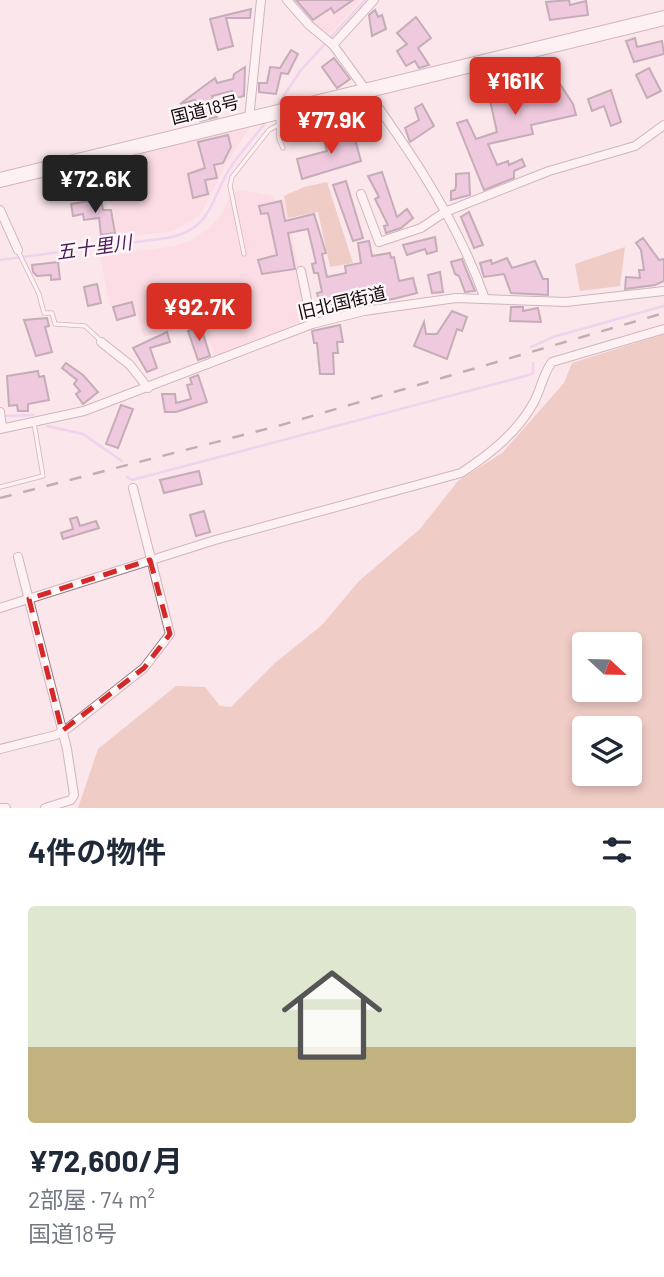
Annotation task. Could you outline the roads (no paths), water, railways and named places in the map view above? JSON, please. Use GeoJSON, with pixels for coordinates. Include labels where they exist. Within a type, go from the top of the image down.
{"type":"FeatureCollection","features":[{"type":"Feature","properties":{"kind":"highway","name":"国道18号"},"geometry":{"type":"LineString","coordinates":[[0,180],[255,117],[278,119],[367,91],[664,18]]}},
{"type":"Feature","properties":{"kind":"street"},"geometry":{"type":"LineString","coordinates":[[255,117],[261,0]]}},
{"type":"Feature","properties":{"kind":"street"},"geometry":{"type":"LineString","coordinates":[[287,0],[309,25],[330,42],[367,91],[445,212],[485,299]]}},
{"type":"Feature","properties":{"kind":"street"},"geometry":{"type":"LineString","coordinates":[[330,42],[374,0]]}},
{"type":"Feature","properties":{"kind":"street"},"geometry":{"type":"LineString","coordinates":[[361,194],[379,242],[421,228],[445,212],[550,171],[635,146],[664,125]]}},
{"type":"Feature","properties":{"kind":"street"},"geometry":{"type":"LineString","coordinates":[[0,210],[18,251]]}},
{"type":"Feature","properties":{"kind":"street"},"geometry":{"type":"LineString","coordinates":[[301,271],[312,324]]}},
{"type":"Feature","properties":{"kind":"street","name":"旧北国街道"},"geometry":{"type":"LineString","coordinates":[[1,420],[34,423],[84,411],[312,324],[365,311],[456,298],[566,302],[664,291]]}},
{"type":"Feature","properties":{"kind":"street"},"geometry":{"type":"LineString","coordinates":[[0,608],[215,540],[461,473],[493,451],[521,422],[534,402],[552,362],[664,329]]}},
{"type":"Feature","properties":{"kind":"street"},"geometry":{"type":"LineString","coordinates":[[101,342],[130,365],[148,388]]}},
{"type":"Feature","properties":{"kind":"street"},"geometry":{"type":"LineString","coordinates":[[0,749],[62,731],[144,668],[170,634],[133,488]]}},
{"type":"Feature","properties":{"kind":"street"},"geometry":{"type":"LineString","coordinates":[[18,557],[62,731],[74,795],[71,800],[45,808]]}},
{"type":"Feature","properties":{"kind":"street"},"geometry":{"type":"LineString","coordinates":[[0,808],[6,808]]}},
{"type":"Feature","properties":{"kind":"lane"},"geometry":{"type":"LineString","coordinates":[[278,119],[283,148]]}},
{"type":"Feature","properties":{"kind":"lane"},"geometry":{"type":"LineString","coordinates":[[244,254],[230,186],[232,177],[278,119]]}},
{"type":"Feature","properties":{"kind":"lane"},"geometry":{"type":"LineString","coordinates":[[18,251],[39,294],[44,313],[52,313],[55,324],[85,326],[101,342]]}},
{"type":"Feature","properties":{"kind":"lane"},"geometry":{"type":"LineString","coordinates":[[0,487],[43,476],[34,423]]}},
{"type":"Feature","properties":{"kind":"waterway","name":"五十里川"},"geometry":{"type":"LineString","coordinates":[[277,106],[301,70],[365,0]]}},
{"type":"Feature","properties":{"kind":"waterway","name":"五十里川"},"geometry":{"type":"LineString","coordinates":[[0,260],[182,234],[193,228],[208,212],[230,168],[267,120]]}},
{"type":"Feature","properties":{"kind":"waterway"},"geometry":{"type":"LineString","coordinates":[[531,347],[553,337],[664,306]]}},
{"type":"Feature","properties":{"kind":"waterway"},"geometry":{"type":"LineString","coordinates":[[127,477],[132,480],[529,375],[533,373],[533,363]]}},
{"type":"Feature","properties":{"kind":"waterway"},"geometry":{"type":"LineString","coordinates":[[3,416],[33,415]]}},
{"type":"Feature","properties":{"kind":"waterway"},"geometry":{"type":"LineString","coordinates":[[47,426],[83,434],[122,461]]}},
{"type":"Feature","properties":{"kind":"railway"},"geometry":{"type":"LineString","coordinates":[[0,498],[278,426],[664,313]]}}]}
